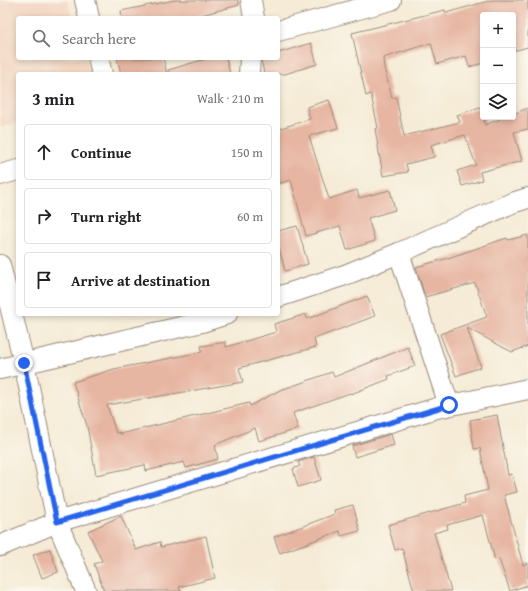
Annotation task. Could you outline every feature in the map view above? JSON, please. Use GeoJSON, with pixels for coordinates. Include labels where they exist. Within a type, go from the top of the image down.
{"type":"FeatureCollection","features":[{"type":"Feature","properties":{"kind":"street"},"geometry":{"type":"LineString","coordinates":[[84,0],[88,16]]}},
{"type":"Feature","properties":{"kind":"street"},"geometry":{"type":"LineString","coordinates":[[251,0],[254,16]]}},
{"type":"Feature","properties":{"kind":"street"},"geometry":{"type":"LineString","coordinates":[[280,30],[391,0]]}},
{"type":"Feature","properties":{"kind":"street"},"geometry":{"type":"LineString","coordinates":[[98,60],[102,72]]}},
{"type":"Feature","properties":{"kind":"street"},"geometry":{"type":"LineString","coordinates":[[249,72],[250,60]]}},
{"type":"Feature","properties":{"kind":"street"},"geometry":{"type":"LineString","coordinates":[[0,175],[16,171]]}},
{"type":"Feature","properties":{"kind":"street"},"geometry":{"type":"LineString","coordinates":[[280,296],[345,275],[512,203],[528,198]]}},
{"type":"Feature","properties":{"kind":"street"},"geometry":{"type":"LineString","coordinates":[[399,253],[449,405]]}},
{"type":"Feature","properties":{"kind":"street"},"geometry":{"type":"LineString","coordinates":[[0,265],[24,363],[57,522],[86,591]]}},
{"type":"Feature","properties":{"kind":"street"},"geometry":{"type":"LineString","coordinates":[[0,369],[202,322],[221,316]]}},
{"type":"Feature","properties":{"kind":"street"},"geometry":{"type":"LineString","coordinates":[[0,546],[57,522],[449,405],[528,389]]}},
{"type":"Feature","properties":{"kind":"shaded area"},"geometry":{"type":"Polygon","coordinates":[[[0,0],[67,0],[71,16],[16,16],[16,60],[86,60],[89,72],[16,72],[16,123],[0,128],[0,0]]]}},
{"type":"Feature","properties":{"kind":"building"},"geometry":{"type":"Polygon","coordinates":[[[174,0],[238,0],[239,5],[198,16],[122,16],[121,11],[174,0]]]}},
{"type":"Feature","properties":{"kind":"building"},"geometry":{"type":"Polygon","coordinates":[[[492,0],[528,0],[528,47],[516,50],[516,12],[480,12],[480,64],[469,67],[466,56],[437,64],[431,43],[383,58],[384,68],[392,98],[396,97],[404,136],[460,122],[457,115],[480,107],[480,120],[484,120],[485,125],[498,120],[516,120],[516,113],[528,108],[528,129],[514,132],[522,161],[480,172],[482,180],[462,186],[457,171],[476,165],[465,135],[431,145],[434,157],[406,164],[408,172],[383,176],[375,129],[378,128],[371,94],[366,96],[352,33],[445,10],[446,13],[492,0]]]}},
{"type":"Feature","properties":{"kind":"building"},"geometry":{"type":"Polygon","coordinates":[[[311,43],[317,64],[285,74],[280,74],[280,72],[264,72],[261,60],[280,60],[280,52],[311,43]]]}},
{"type":"Feature","properties":{"kind":"building"},"geometry":{"type":"Polygon","coordinates":[[[118,60],[164,60],[166,72],[120,72],[118,60]]]}},
{"type":"Feature","properties":{"kind":"building"},"geometry":{"type":"Polygon","coordinates":[[[202,60],[226,60],[230,72],[168,72],[168,70],[202,60]]]}},
{"type":"Feature","properties":{"kind":"building"},"geometry":{"type":"Polygon","coordinates":[[[329,100],[338,128],[309,136],[329,199],[357,190],[359,198],[390,190],[395,210],[368,218],[375,241],[347,250],[340,226],[306,236],[291,180],[280,183],[280,128],[310,119],[307,107],[329,100]]]}},
{"type":"Feature","properties":{"kind":"building"},"geometry":{"type":"Polygon","coordinates":[[[297,226],[308,264],[285,271],[280,252],[280,230],[297,226]]]}},
{"type":"Feature","properties":{"kind":"building"},"geometry":{"type":"Polygon","coordinates":[[[528,235],[528,346],[512,352],[467,328],[481,367],[456,376],[440,334],[487,317],[475,283],[425,297],[416,267],[507,238],[508,240],[528,235]]]}},
{"type":"Feature","properties":{"kind":"building"},"geometry":{"type":"Polygon","coordinates":[[[367,296],[375,316],[314,339],[316,347],[239,368],[243,382],[107,405],[116,433],[120,432],[120,434],[249,403],[250,406],[284,388],[332,372],[334,377],[408,347],[415,366],[388,376],[389,379],[351,394],[350,393],[293,413],[298,429],[259,441],[255,428],[215,445],[218,459],[186,468],[184,462],[146,471],[145,465],[96,475],[87,426],[73,382],[114,369],[202,352],[201,346],[226,342],[226,347],[276,332],[274,324],[306,314],[307,319],[367,296]]]}},
{"type":"Feature","properties":{"kind":"building"},"geometry":{"type":"Polygon","coordinates":[[[497,415],[508,475],[512,474],[517,492],[504,495],[523,565],[528,563],[528,585],[510,591],[499,559],[495,560],[483,515],[447,525],[448,529],[434,533],[451,591],[414,591],[402,548],[395,550],[388,525],[465,503],[464,496],[488,490],[480,448],[474,449],[470,420],[497,415]]]}},
{"type":"Feature","properties":{"kind":"building"},"geometry":{"type":"Polygon","coordinates":[[[391,434],[394,445],[355,457],[352,446],[391,434]]]}},
{"type":"Feature","properties":{"kind":"building"},"geometry":{"type":"Polygon","coordinates":[[[314,457],[321,480],[298,487],[293,469],[300,466],[298,462],[314,457]]]}},
{"type":"Feature","properties":{"kind":"building"},"geometry":{"type":"Polygon","coordinates":[[[353,505],[360,531],[341,536],[340,531],[280,553],[274,537],[335,514],[334,510],[353,505]]]}},
{"type":"Feature","properties":{"kind":"building"},"geometry":{"type":"Polygon","coordinates":[[[121,516],[136,550],[160,542],[161,547],[206,536],[215,578],[179,587],[181,591],[104,591],[94,564],[102,561],[88,531],[121,516]]]}},
{"type":"Feature","properties":{"kind":"building"},"geometry":{"type":"Polygon","coordinates":[[[50,549],[58,572],[42,578],[33,555],[50,549]]]}},
{"type":"Feature","properties":{"kind":"route"},"geometry":{"type":"LineString","coordinates":[[24,363],[57,522],[449,405]]}}]}
